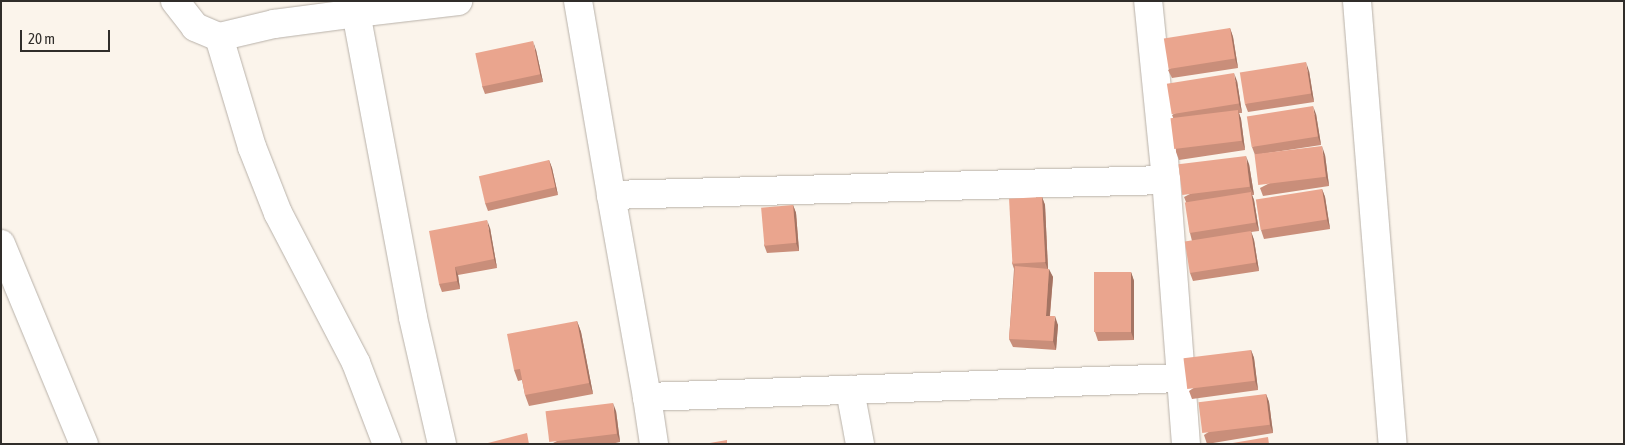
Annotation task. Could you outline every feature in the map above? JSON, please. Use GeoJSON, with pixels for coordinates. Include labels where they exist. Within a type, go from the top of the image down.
{"type":"FeatureCollection","features":[{"type":"Feature","properties":{"kind":"street"},"geometry":{"type":"LineString","coordinates":[[174,1],[196,27],[220,37],[274,24],[458,1]]}},
{"type":"Feature","properties":{"kind":"street"},"geometry":{"type":"LineString","coordinates":[[578,1],[654,444]]}},
{"type":"Feature","properties":{"kind":"street"},"geometry":{"type":"LineString","coordinates":[[1148,1],[1166,180],[1186,444]]}},
{"type":"Feature","properties":{"kind":"street"},"geometry":{"type":"LineString","coordinates":[[1357,1],[1393,444]]}},
{"type":"Feature","properties":{"kind":"street"},"geometry":{"type":"LineString","coordinates":[[356,13],[413,317],[442,444]]}},
{"type":"Feature","properties":{"kind":"street"},"geometry":{"type":"LineString","coordinates":[[220,37],[252,147],[278,213],[356,363],[387,444]]}},
{"type":"Feature","properties":{"kind":"street"},"geometry":{"type":"LineString","coordinates":[[611,195],[1166,180]]}},
{"type":"Feature","properties":{"kind":"street"},"geometry":{"type":"LineString","coordinates":[[1,244],[84,444]]}},
{"type":"Feature","properties":{"kind":"street"},"geometry":{"type":"LineString","coordinates":[[647,397],[1182,378]]}},
{"type":"Feature","properties":{"kind":"street"},"geometry":{"type":"LineString","coordinates":[[850,390],[860,444]]}},
{"type":"Feature","properties":{"kind":"building"},"geometry":{"type":"Polygon","coordinates":[[[1230,28],[1235,59],[1169,69],[1164,38],[1230,28]]]}},
{"type":"Feature","properties":{"kind":"building"},"geometry":{"type":"Polygon","coordinates":[[[533,41],[540,74],[482,87],[475,53],[533,41]]]}},
{"type":"Feature","properties":{"kind":"building"},"geometry":{"type":"Polygon","coordinates":[[[1306,62],[1311,94],[1245,104],[1240,72],[1306,62]]]}},
{"type":"Feature","properties":{"kind":"building"},"geometry":{"type":"Polygon","coordinates":[[[1234,73],[1239,104],[1172,114],[1167,84],[1234,73]]]}},
{"type":"Feature","properties":{"kind":"building"},"geometry":{"type":"Polygon","coordinates":[[[1313,106],[1318,137],[1252,147],[1247,116],[1313,106]]]}},
{"type":"Feature","properties":{"kind":"building"},"geometry":{"type":"Polygon","coordinates":[[[1238,110],[1242,141],[1174,149],[1171,118],[1238,110]]]}},
{"type":"Feature","properties":{"kind":"building"},"geometry":{"type":"Polygon","coordinates":[[[1322,146],[1326,177],[1258,185],[1255,154],[1322,146]]]}},
{"type":"Feature","properties":{"kind":"building"},"geometry":{"type":"Polygon","coordinates":[[[1246,156],[1250,187],[1182,195],[1179,164],[1246,156]]]}},
{"type":"Feature","properties":{"kind":"building"},"geometry":{"type":"Polygon","coordinates":[[[549,160],[555,187],[485,203],[479,176],[549,160]]]}},
{"type":"Feature","properties":{"kind":"building"},"geometry":{"type":"Polygon","coordinates":[[[1322,189],[1327,220],[1261,230],[1256,199],[1322,189]]]}},
{"type":"Feature","properties":{"kind":"building"},"geometry":{"type":"Polygon","coordinates":[[[1251,192],[1256,223],[1190,233],[1185,202],[1251,192]]]}},
{"type":"Feature","properties":{"kind":"building"},"geometry":{"type":"Polygon","coordinates":[[[1042,197],[1045,262],[1012,264],[1009,199],[1042,197]]]}},
{"type":"Feature","properties":{"kind":"building"},"geometry":{"type":"Polygon","coordinates":[[[793,205],[796,243],[764,246],[761,208],[793,205]]]}},
{"type":"Feature","properties":{"kind":"building"},"geometry":{"type":"Polygon","coordinates":[[[487,220],[494,259],[455,267],[457,281],[439,284],[429,231],[487,220]]]}},
{"type":"Feature","properties":{"kind":"building"},"geometry":{"type":"Polygon","coordinates":[[[1251,231],[1256,263],[1190,273],[1185,241],[1251,231]]]}},
{"type":"Feature","properties":{"kind":"building"},"geometry":{"type":"Polygon","coordinates":[[[1015,266],[1049,269],[1046,316],[1055,316],[1053,341],[1009,339],[1015,266]]]}},
{"type":"Feature","properties":{"kind":"building"},"geometry":{"type":"Polygon","coordinates":[[[1094,272],[1131,272],[1131,332],[1094,332],[1094,272]]]}},
{"type":"Feature","properties":{"kind":"building"},"geometry":{"type":"Polygon","coordinates":[[[577,321],[589,383],[525,395],[520,369],[514,370],[507,334],[577,321]]]}},
{"type":"Feature","properties":{"kind":"building"},"geometry":{"type":"Polygon","coordinates":[[[1251,350],[1255,381],[1187,389],[1184,358],[1251,350]]]}},
{"type":"Feature","properties":{"kind":"building"},"geometry":{"type":"Polygon","coordinates":[[[1266,394],[1270,425],[1202,433],[1199,402],[1266,394]]]}},
{"type":"Feature","properties":{"kind":"building"},"geometry":{"type":"Polygon","coordinates":[[[613,403],[617,434],[549,442],[546,411],[613,403]]]}},
{"type":"Feature","properties":{"kind":"building"},"geometry":{"type":"Polygon","coordinates":[[[527,433],[529,444],[484,444],[527,433]]]}},
{"type":"Feature","properties":{"kind":"building"},"geometry":{"type":"Polygon","coordinates":[[[1268,437],[1269,444],[1227,444],[1268,437]]]}},
{"type":"Feature","properties":{"kind":"building"},"geometry":{"type":"Polygon","coordinates":[[[727,440],[727,444],[704,444],[727,440]]]}}]}
